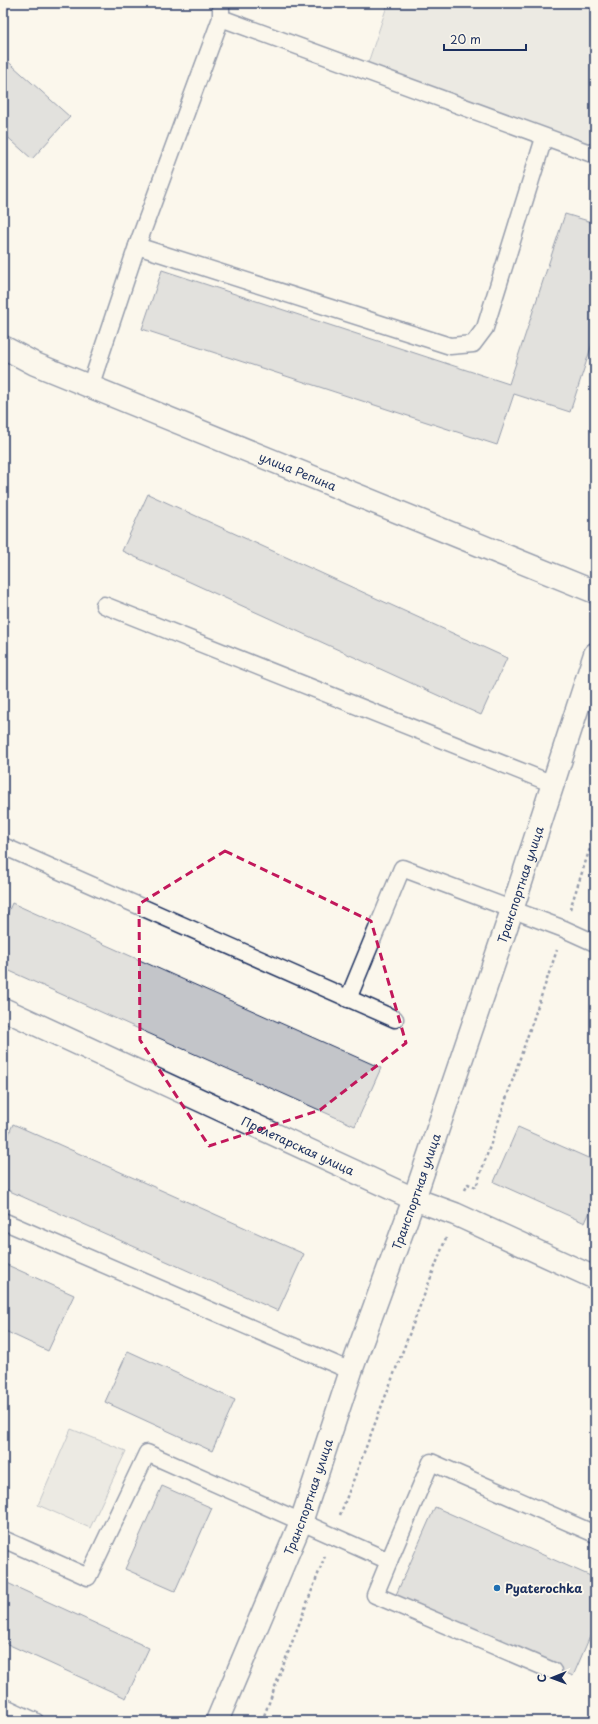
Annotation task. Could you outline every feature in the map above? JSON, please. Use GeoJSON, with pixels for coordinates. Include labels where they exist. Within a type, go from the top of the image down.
{"type":"FeatureCollection","features":[{"type":"Feature","properties":{"kind":"street","name":"улица Репина"},"geometry":{"type":"LineString","coordinates":[[3,346],[35,364],[90,387],[595,592]]}},
{"type":"Feature","properties":{"kind":"street","name":"Транспортная улица"},"geometry":{"type":"LineString","coordinates":[[217,1721],[301,1522],[351,1371],[414,1199],[512,910],[595,654]]}},
{"type":"Feature","properties":{"kind":"street","name":"Пролетарская улица"},"geometry":{"type":"LineString","coordinates":[[3,1009],[414,1199],[456,1214],[595,1278]]}},
{"type":"Feature","properties":{"kind":"lane"},"geometry":{"type":"LineString","coordinates":[[90,387],[137,246],[221,11],[544,138],[595,155]]}},
{"type":"Feature","properties":{"kind":"lane"},"geometry":{"type":"LineString","coordinates":[[137,246],[450,346],[473,344],[485,328],[544,138]]}},
{"type":"Feature","properties":{"kind":"lane"},"geometry":{"type":"LineString","coordinates":[[104,605],[552,784]]}},
{"type":"Feature","properties":{"kind":"lane"},"geometry":{"type":"LineString","coordinates":[[3,846],[396,1019]]}},
{"type":"Feature","properties":{"kind":"lane"},"geometry":{"type":"LineString","coordinates":[[348,999],[402,868],[564,929],[595,943]]}},
{"type":"Feature","properties":{"kind":"lane"},"geometry":{"type":"LineString","coordinates":[[3,1220],[351,1371]]}},
{"type":"Feature","properties":{"kind":"lane"},"geometry":{"type":"LineString","coordinates":[[3,1539],[88,1577],[146,1453],[389,1560]]}},
{"type":"Feature","properties":{"kind":"lane"},"geometry":{"type":"LineString","coordinates":[[553,1671],[375,1595],[431,1462],[595,1534]]}},
{"type":"Feature","properties":{"kind":"lane"},"geometry":{"type":"LineString","coordinates":[[3,1706],[35,1721]]}},
{"type":"Feature","properties":{"kind":"path"},"geometry":{"type":"LineString","coordinates":[[262,1721],[468,1184],[476,1187],[564,929],[595,833]]}},
{"type":"Feature","properties":{"kind":"highlighted area"},"geometry":{"type":"Polygon","coordinates":[[[225,851],[371,921],[406,1043],[320,1110],[209,1146],[140,1040],[139,904],[225,851]]]}},
{"type":"Feature","properties":{"kind":"shaded area"},"geometry":{"type":"Polygon","coordinates":[[[388,3],[595,3],[595,132],[589,151],[364,75],[388,3]]]}},
{"type":"Feature","properties":{"kind":"shaded area"},"geometry":{"type":"Polygon","coordinates":[[[71,1429],[126,1451],[90,1528],[38,1505],[71,1429]]]}},
{"type":"Feature","properties":{"kind":"building"},"geometry":{"type":"Polygon","coordinates":[[[3,57],[70,117],[32,159],[3,133],[3,57]]]}},
{"type":"Feature","properties":{"kind":"building"},"geometry":{"type":"Polygon","coordinates":[[[565,214],[595,223],[595,335],[570,412],[514,394],[497,445],[142,329],[162,270],[509,384],[565,214]]]}},
{"type":"Feature","properties":{"kind":"building"},"geometry":{"type":"Polygon","coordinates":[[[148,494],[507,658],[481,715],[122,551],[148,494]]]}},
{"type":"Feature","properties":{"kind":"building"},"geometry":{"type":"Polygon","coordinates":[[[12,903],[381,1068],[355,1126],[3,968],[3,924],[12,903]]]}},
{"type":"Feature","properties":{"kind":"building"},"geometry":{"type":"Polygon","coordinates":[[[13,1124],[304,1254],[278,1311],[3,1188],[3,1147],[13,1124]]]}},
{"type":"Feature","properties":{"kind":"building"},"geometry":{"type":"Polygon","coordinates":[[[518,1127],[595,1161],[595,1200],[585,1223],[494,1182],[518,1127]]]}},
{"type":"Feature","properties":{"kind":"building"},"geometry":{"type":"Polygon","coordinates":[[[3,1263],[74,1295],[48,1351],[3,1330],[3,1263]]]}},
{"type":"Feature","properties":{"kind":"building"},"geometry":{"type":"Polygon","coordinates":[[[128,1351],[235,1400],[212,1451],[105,1402],[128,1351]]]}},
{"type":"Feature","properties":{"kind":"building"},"geometry":{"type":"Polygon","coordinates":[[[162,1486],[212,1508],[175,1591],[125,1569],[162,1486]]]}},
{"type":"Feature","properties":{"kind":"building","name":"Pyaterochka"},"geometry":{"type":"Polygon","coordinates":[[[435,1507],[595,1578],[595,1625],[573,1676],[395,1597],[435,1507]]]}},
{"type":"Feature","properties":{"kind":"building"},"geometry":{"type":"Polygon","coordinates":[[[3,1581],[149,1648],[126,1698],[3,1642],[3,1581]]]}},
{"type":"Feature","properties":{"kind":"place","name":"Pyaterochka"},"geometry":{"type":"Point","coordinates":[497,1588]}}]}
